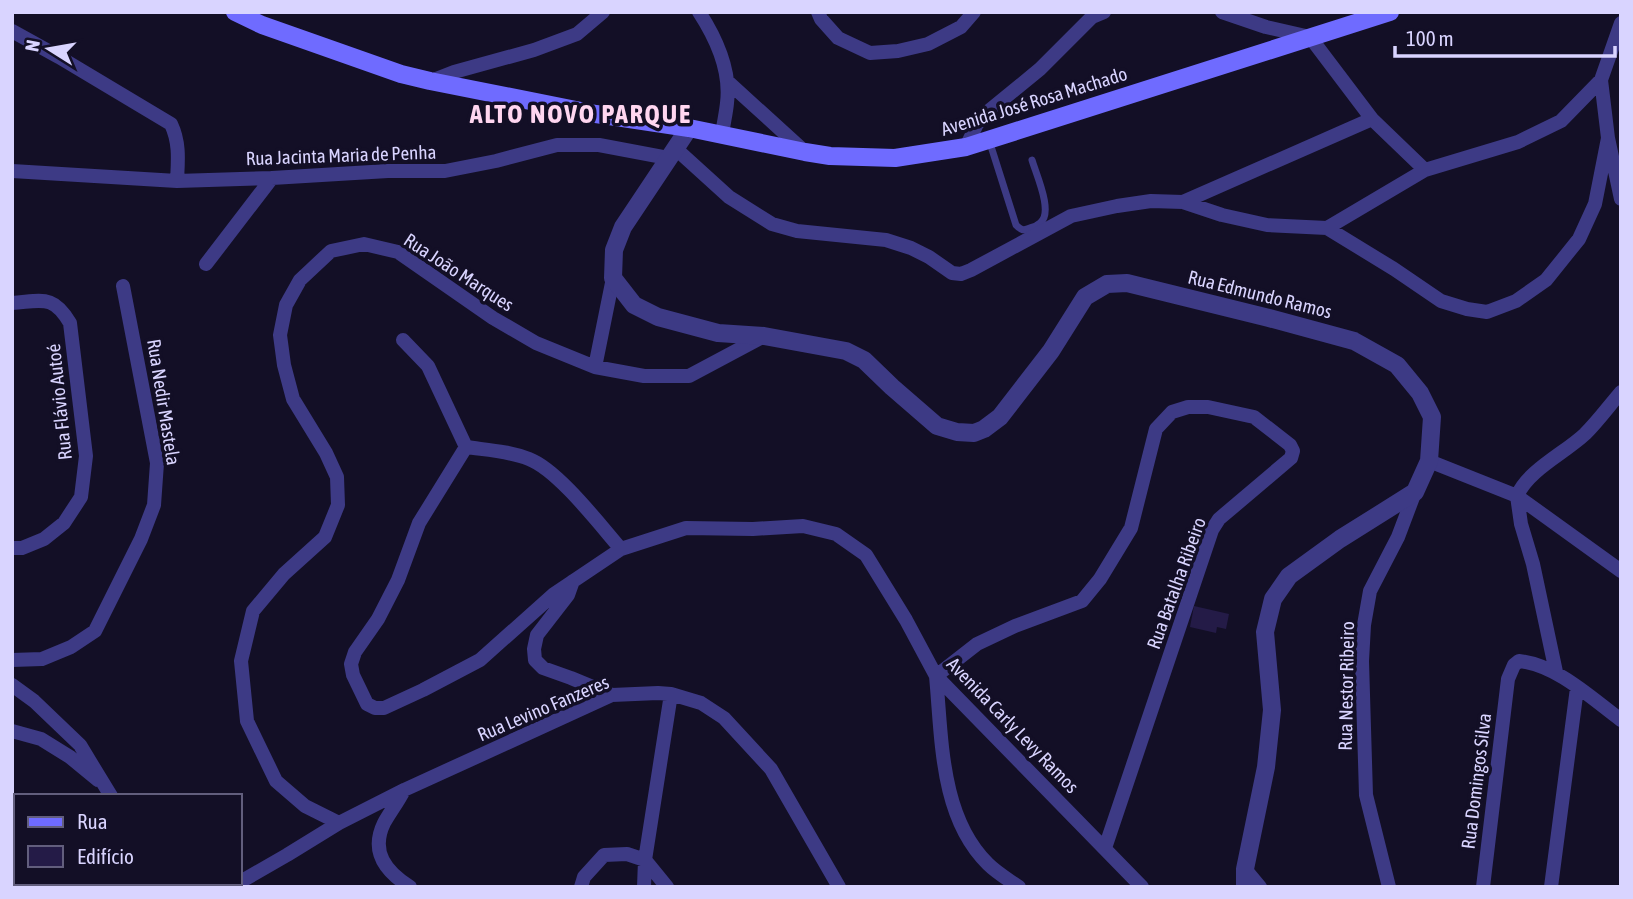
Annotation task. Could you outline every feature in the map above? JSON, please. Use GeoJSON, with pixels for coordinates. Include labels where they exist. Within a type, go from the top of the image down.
{"type":"FeatureCollection","features":[{"type":"Feature","properties":{"kind":"main road","name":"Avenida José Rosa Machado"},"geometry":{"type":"LineString","coordinates":[[235,12],[262,25],[401,74],[430,81],[805,152],[830,156],[895,158],[966,147],[1390,12]]}},
{"type":"Feature","properties":{"kind":"street"},"geometry":{"type":"LineString","coordinates":[[430,81],[534,50],[577,34],[603,12]]}},
{"type":"Feature","properties":{"kind":"street"},"geometry":{"type":"LineString","coordinates":[[699,12],[726,72],[728,100],[722,136]]}},
{"type":"Feature","properties":{"kind":"street"},"geometry":{"type":"LineString","coordinates":[[818,12],[838,38],[870,53],[898,51],[928,44],[961,27],[974,12]]}},
{"type":"Feature","properties":{"kind":"street"},"geometry":{"type":"LineString","coordinates":[[966,147],[977,124],[990,110],[1040,69],[1092,17],[1104,12]]}},
{"type":"Feature","properties":{"kind":"street"},"geometry":{"type":"LineString","coordinates":[[1222,12],[1266,27],[1310,37],[1372,119],[1425,170]]}},
{"type":"Feature","properties":{"kind":"street"},"geometry":{"type":"LineString","coordinates":[[1327,228],[1425,170],[1518,142],[1561,121],[1601,80],[1621,23]]}},
{"type":"Feature","properties":{"kind":"street"},"geometry":{"type":"LineString","coordinates":[[12,32],[60,57],[171,124],[178,147],[177,181]]}},
{"type":"Feature","properties":{"kind":"street"},"geometry":{"type":"LineString","coordinates":[[1601,80],[1608,138],[1621,198]]}},
{"type":"Feature","properties":{"kind":"street"},"geometry":{"type":"LineString","coordinates":[[727,81],[805,152]]}},
{"type":"Feature","properties":{"kind":"street"},"geometry":{"type":"LineString","coordinates":[[1183,202],[1372,119]]}},
{"type":"Feature","properties":{"kind":"street"},"geometry":{"type":"LineString","coordinates":[[595,367],[613,278],[614,250],[623,227],[689,128]]}},
{"type":"Feature","properties":{"kind":"street"},"geometry":{"type":"LineString","coordinates":[[671,153],[729,197],[772,224],[797,230],[886,240],[920,252],[952,273],[961,274],[971,270],[1071,216],[1151,201],[1183,202],[1222,215],[1267,225],[1327,228],[1441,301],[1487,312],[1516,301],[1546,280],[1579,239],[1595,204],[1608,138]]}},
{"type":"Feature","properties":{"kind":"street","name":"Rua Jacinta Maria de Penha"},"geometry":{"type":"LineString","coordinates":[[12,171],[177,181],[388,171],[445,171],[557,145],[599,145],[671,153]]}},
{"type":"Feature","properties":{"kind":"street"},"geometry":{"type":"LineString","coordinates":[[206,264],[272,178]]}},
{"type":"Feature","properties":{"kind":"street","name":"Rua João Marques"},"geometry":{"type":"LineString","coordinates":[[339,823],[305,806],[276,781],[247,721],[241,661],[253,611],[284,574],[325,537],[338,506],[337,477],[326,453],[293,399],[284,365],[281,335],[284,315],[286,305],[300,280],[331,251],[365,244],[398,252],[536,343],[595,367],[644,376],[689,376],[764,336]]}},
{"type":"Feature","properties":{"kind":"street","name":"Rua Edmundo Ramos"},"geometry":{"type":"LineString","coordinates":[[613,278],[634,305],[658,317],[718,333],[764,336],[846,351],[864,360],[937,426],[957,432],[974,433],[1000,417],[1051,351],[1085,297],[1107,284],[1127,282],[1269,317],[1354,341],[1397,365],[1420,393],[1432,417],[1429,461],[1415,492]]}},
{"type":"Feature","properties":{"kind":"street","name":"Rua Nedir Mastela"},"geometry":{"type":"LineString","coordinates":[[12,660],[42,659],[71,647],[94,631],[141,539],[154,505],[158,463],[123,286]]}},
{"type":"Feature","properties":{"kind":"street","name":"Rua Flávio Autoé"},"geometry":{"type":"LineString","coordinates":[[12,303],[48,301],[63,312],[70,323],[86,456],[81,497],[64,523],[44,539],[22,548],[12,548]]}},
{"type":"Feature","properties":{"kind":"street"},"geometry":{"type":"LineString","coordinates":[[403,340],[428,366],[466,447],[513,453],[533,460],[560,480],[621,549]]}},
{"type":"Feature","properties":{"kind":"street"},"geometry":{"type":"LineString","coordinates":[[1621,392],[1584,435],[1531,477],[1517,496],[1521,524],[1534,564],[1556,672],[1621,720]]}},
{"type":"Feature","properties":{"kind":"street","name":"Rua Batalha Ribeiro"},"geometry":{"type":"LineString","coordinates":[[936,676],[976,644],[1015,625],[1082,601],[1100,579],[1131,528],[1156,429],[1172,412],[1188,407],[1208,407],[1254,417],[1290,445],[1293,451],[1291,458],[1219,519],[1212,530],[1105,848]]}},
{"type":"Feature","properties":{"kind":"street","name":"Avenida Carly Levy Ramos"},"geometry":{"type":"LineString","coordinates":[[466,447],[419,523],[398,580],[378,619],[355,652],[351,664],[353,675],[367,704],[384,708],[480,660],[554,594],[621,549],[686,528],[753,529],[803,526],[836,534],[866,555],[936,676],[1142,887]]}},
{"type":"Feature","properties":{"kind":"street"},"geometry":{"type":"LineString","coordinates":[[1429,461],[1517,496],[1621,571]]}},
{"type":"Feature","properties":{"kind":"street"},"geometry":{"type":"LineString","coordinates":[[1259,887],[1245,878],[1266,767],[1271,721],[1265,632],[1273,599],[1289,576],[1340,539],[1415,492]]}},
{"type":"Feature","properties":{"kind":"street","name":"Rua Nestor Ribeiro"},"geometry":{"type":"LineString","coordinates":[[1389,887],[1366,795],[1362,661],[1364,625],[1370,590],[1398,537],[1415,492]]}},
{"type":"Feature","properties":{"kind":"street"},"geometry":{"type":"LineString","coordinates":[[573,582],[568,595],[537,635],[535,660],[543,668],[612,695]]}},
{"type":"Feature","properties":{"kind":"street","name":"Rua Domingos Silva"},"geometry":{"type":"LineString","coordinates":[[1482,887],[1508,679],[1514,665],[1519,661],[1531,662],[1556,672]]}},
{"type":"Feature","properties":{"kind":"street"},"geometry":{"type":"LineString","coordinates":[[936,676],[944,768],[956,814],[973,845],[988,864],[1018,887]]}},
{"type":"Feature","properties":{"kind":"street"},"geometry":{"type":"LineString","coordinates":[[12,685],[34,701],[80,745],[110,794]]}},
{"type":"Feature","properties":{"kind":"street"},"geometry":{"type":"LineString","coordinates":[[1551,887],[1577,688]]}},
{"type":"Feature","properties":{"kind":"street","name":"Rua Levino Fanzeres"},"geometry":{"type":"LineString","coordinates":[[242,880],[339,823],[404,790],[612,695],[658,693],[701,703],[724,718],[771,769],[839,887]]}},
{"type":"Feature","properties":{"kind":"street"},"geometry":{"type":"LineString","coordinates":[[644,887],[645,860],[671,694]]}},
{"type":"Feature","properties":{"kind":"street"},"geometry":{"type":"LineString","coordinates":[[12,731],[41,739],[70,757],[102,783]]}},
{"type":"Feature","properties":{"kind":"street"},"geometry":{"type":"LineString","coordinates":[[404,790],[383,824],[378,842],[381,861],[398,880],[410,887]]}},
{"type":"Feature","properties":{"kind":"street"},"geometry":{"type":"LineString","coordinates":[[581,887],[584,877],[604,856],[627,854],[645,860],[667,887]]}},
{"type":"Feature","properties":{"kind":"lane"},"geometry":{"type":"LineString","coordinates":[[989,139],[1016,225],[1026,230],[1041,223],[1046,206],[1032,160]]}},
{"type":"Feature","properties":{"kind":"building"},"geometry":{"type":"Polygon","coordinates":[[[1194,606],[1229,614],[1226,629],[1217,627],[1216,633],[1190,627],[1194,606]]]}},
{"type":"Feature","properties":{"kind":"district","name":"ALTO NOVO PARQUE"},"geometry":{"type":"Point","coordinates":[581,114]}}]}
